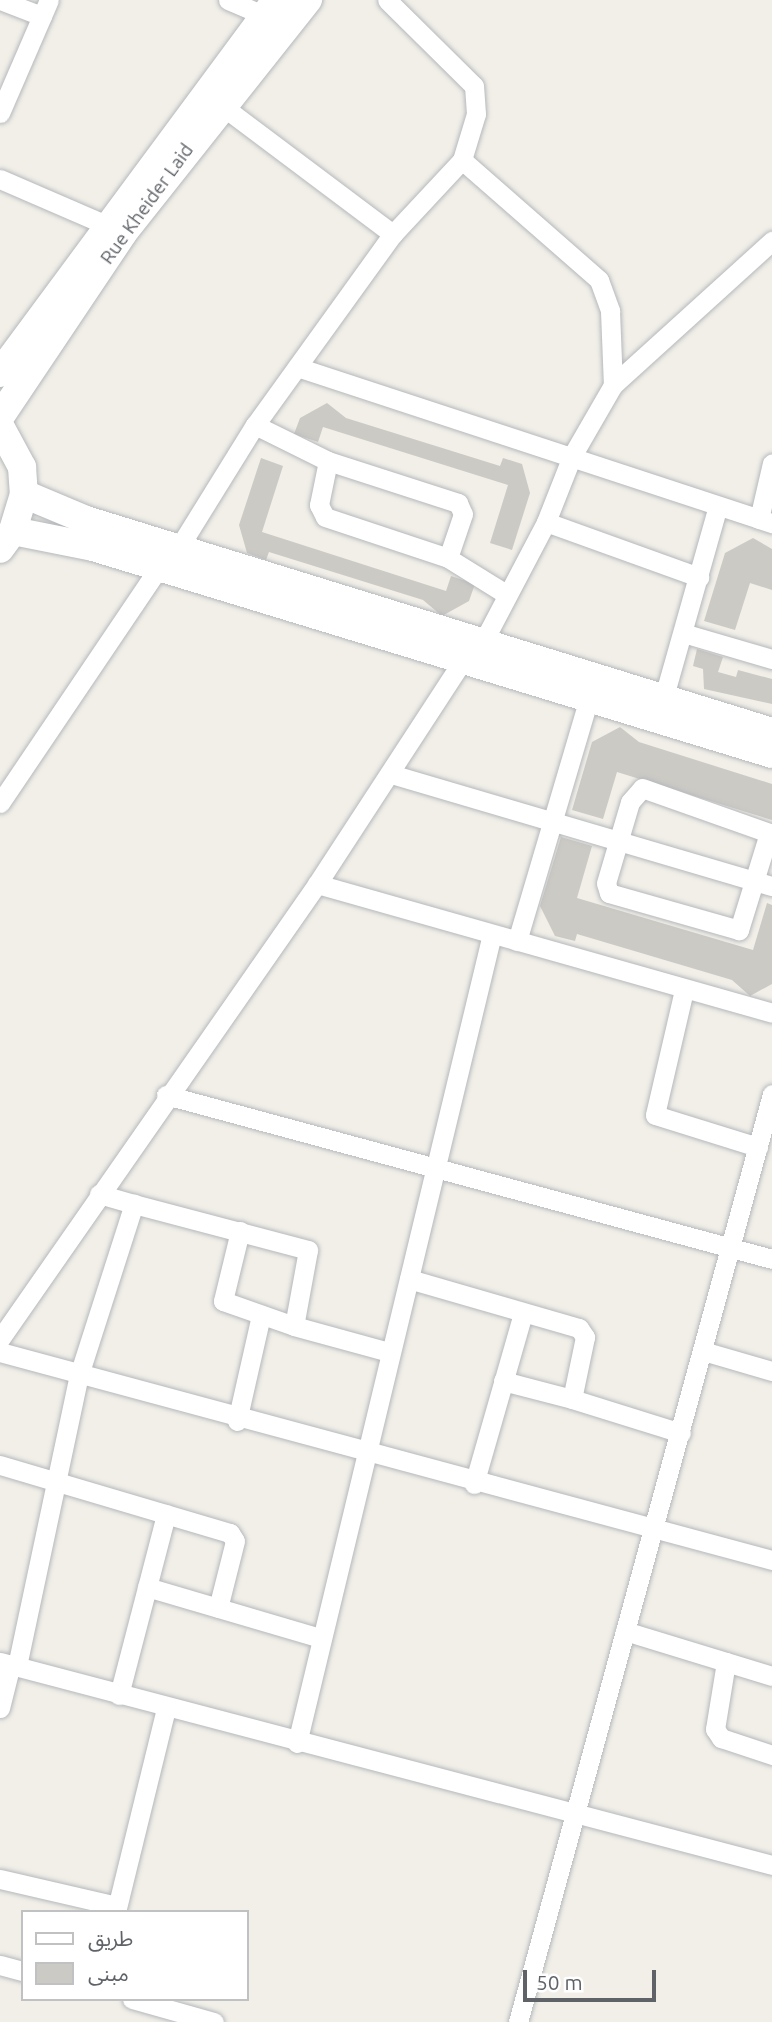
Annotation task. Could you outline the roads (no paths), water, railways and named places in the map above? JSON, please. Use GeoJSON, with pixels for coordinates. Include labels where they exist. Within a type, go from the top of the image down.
{"type":"FeatureCollection","features":[{"type":"Feature","properties":{"kind":"street"},"geometry":{"type":"LineString","coordinates":[[0,113],[6,80],[46,8],[1,0]]}},
{"type":"Feature","properties":{"kind":"street"},"geometry":{"type":"LineString","coordinates":[[228,0],[276,14]]}},
{"type":"Feature","properties":{"kind":"street","name":"Rue Kheider Laid"},"geometry":{"type":"LineString","coordinates":[[0,373],[115,228],[276,14],[308,0]]}},
{"type":"Feature","properties":{"kind":"street"},"geometry":{"type":"LineString","coordinates":[[178,549],[255,425],[393,234],[462,160],[476,114],[474,86],[399,4]]}},
{"type":"Feature","properties":{"kind":"street","name":"Rue Kheider Laid"},"geometry":{"type":"LineString","coordinates":[[0,417],[115,228],[221,105],[276,14]]}},
{"type":"Feature","properties":{"kind":"street"},"geometry":{"type":"LineString","coordinates":[[221,105],[393,234]]}},
{"type":"Feature","properties":{"kind":"street"},"geometry":{"type":"LineString","coordinates":[[462,160],[599,280],[610,311],[613,385]]}},
{"type":"Feature","properties":{"kind":"street"},"geometry":{"type":"LineString","coordinates":[[0,179],[115,228]]}},
{"type":"Feature","properties":{"kind":"street"},"geometry":{"type":"LineString","coordinates":[[0,1339],[166,1095],[317,884],[472,652],[546,522],[572,456],[613,385],[772,241]]}},
{"type":"Feature","properties":{"kind":"street"},"geometry":{"type":"LineString","coordinates":[[297,368],[572,456],[717,509],[765,521],[772,463]]}},
{"type":"Feature","properties":{"kind":"street"},"geometry":{"type":"LineString","coordinates":[[0,425],[22,467],[24,494],[7,540],[158,569],[663,700],[772,732]]}},
{"type":"Feature","properties":{"kind":"street"},"geometry":{"type":"LineString","coordinates":[[255,425],[328,461],[461,505],[448,558]]}},
{"type":"Feature","properties":{"kind":"street"},"geometry":{"type":"LineString","coordinates":[[328,461],[319,505],[325,517],[448,558],[506,594]]}},
{"type":"Feature","properties":{"kind":"street"},"geometry":{"type":"LineString","coordinates":[[24,494],[472,652],[589,698],[772,754]]}},
{"type":"Feature","properties":{"kind":"street"},"geometry":{"type":"LineString","coordinates":[[663,700],[717,509]]}},
{"type":"Feature","properties":{"kind":"street"},"geometry":{"type":"LineString","coordinates":[[546,522],[699,577]]}},
{"type":"Feature","properties":{"kind":"street"},"geometry":{"type":"LineString","coordinates":[[0,803],[158,569]]}},
{"type":"Feature","properties":{"kind":"street"},"geometry":{"type":"LineString","coordinates":[[683,633],[772,659]]}},
{"type":"Feature","properties":{"kind":"street"},"geometry":{"type":"LineString","coordinates":[[517,941],[589,698]]}},
{"type":"Feature","properties":{"kind":"street"},"geometry":{"type":"LineString","coordinates":[[391,774],[765,884]]}},
{"type":"Feature","properties":{"kind":"street"},"geometry":{"type":"LineString","coordinates":[[649,788],[765,829],[769,836],[765,884],[739,930],[720,929],[609,893],[606,883],[620,842],[633,794],[649,788]]}},
{"type":"Feature","properties":{"kind":"street"},"geometry":{"type":"LineString","coordinates":[[317,884],[772,1013]]}},
{"type":"Feature","properties":{"kind":"street"},"geometry":{"type":"LineString","coordinates":[[297,1743],[389,1352],[439,1168],[492,934]]}},
{"type":"Feature","properties":{"kind":"street"},"geometry":{"type":"LineString","coordinates":[[684,990],[655,1115],[758,1147]]}},
{"type":"Feature","properties":{"kind":"street"},"geometry":{"type":"LineString","coordinates":[[518,2022],[572,1815],[655,1531],[772,1094]]}},
{"type":"Feature","properties":{"kind":"street"},"geometry":{"type":"LineString","coordinates":[[166,1095],[439,1168],[730,1251],[772,1259]]}},
{"type":"Feature","properties":{"kind":"street"},"geometry":{"type":"LineString","coordinates":[[99,1194],[240,1231],[310,1254],[294,1326]]}},
{"type":"Feature","properties":{"kind":"street"},"geometry":{"type":"LineString","coordinates":[[0,1708],[78,1378],[134,1203]]}},
{"type":"Feature","properties":{"kind":"street"},"geometry":{"type":"LineString","coordinates":[[240,1231],[222,1298],[294,1326],[389,1352]]}},
{"type":"Feature","properties":{"kind":"street"},"geometry":{"type":"LineString","coordinates":[[409,1279],[583,1330],[572,1399]]}},
{"type":"Feature","properties":{"kind":"street"},"geometry":{"type":"LineString","coordinates":[[474,1484],[523,1313]]}},
{"type":"Feature","properties":{"kind":"street"},"geometry":{"type":"LineString","coordinates":[[237,1421],[261,1315]]}},
{"type":"Feature","properties":{"kind":"street"},"geometry":{"type":"LineString","coordinates":[[0,1352],[78,1378],[237,1421],[772,1560]]}},
{"type":"Feature","properties":{"kind":"street"},"geometry":{"type":"LineString","coordinates":[[703,1352],[772,1371]]}},
{"type":"Feature","properties":{"kind":"street"},"geometry":{"type":"LineString","coordinates":[[503,1381],[681,1433]]}},
{"type":"Feature","properties":{"kind":"street"},"geometry":{"type":"LineString","coordinates":[[0,1465],[54,1478],[234,1536],[218,1608]]}},
{"type":"Feature","properties":{"kind":"street"},"geometry":{"type":"LineString","coordinates":[[119,1695],[166,1514]]}},
{"type":"Feature","properties":{"kind":"street"},"geometry":{"type":"LineString","coordinates":[[147,1587],[320,1638]]}},
{"type":"Feature","properties":{"kind":"street"},"geometry":{"type":"LineString","coordinates":[[625,1631],[772,1676]]}},
{"type":"Feature","properties":{"kind":"street"},"geometry":{"type":"LineString","coordinates":[[726,1662],[715,1729],[721,1738],[772,1755]]}},
{"type":"Feature","properties":{"kind":"street"},"geometry":{"type":"LineString","coordinates":[[9,1664],[166,1709],[772,1865]]}},
{"type":"Feature","properties":{"kind":"street"},"geometry":{"type":"LineString","coordinates":[[0,1880],[117,1909],[166,1709]]}},
{"type":"Feature","properties":{"kind":"street"},"geometry":{"type":"LineString","coordinates":[[0,1965],[21,1970]]}},
{"type":"Feature","properties":{"kind":"street"},"geometry":{"type":"LineString","coordinates":[[139,2001],[213,2022]]}}]}
